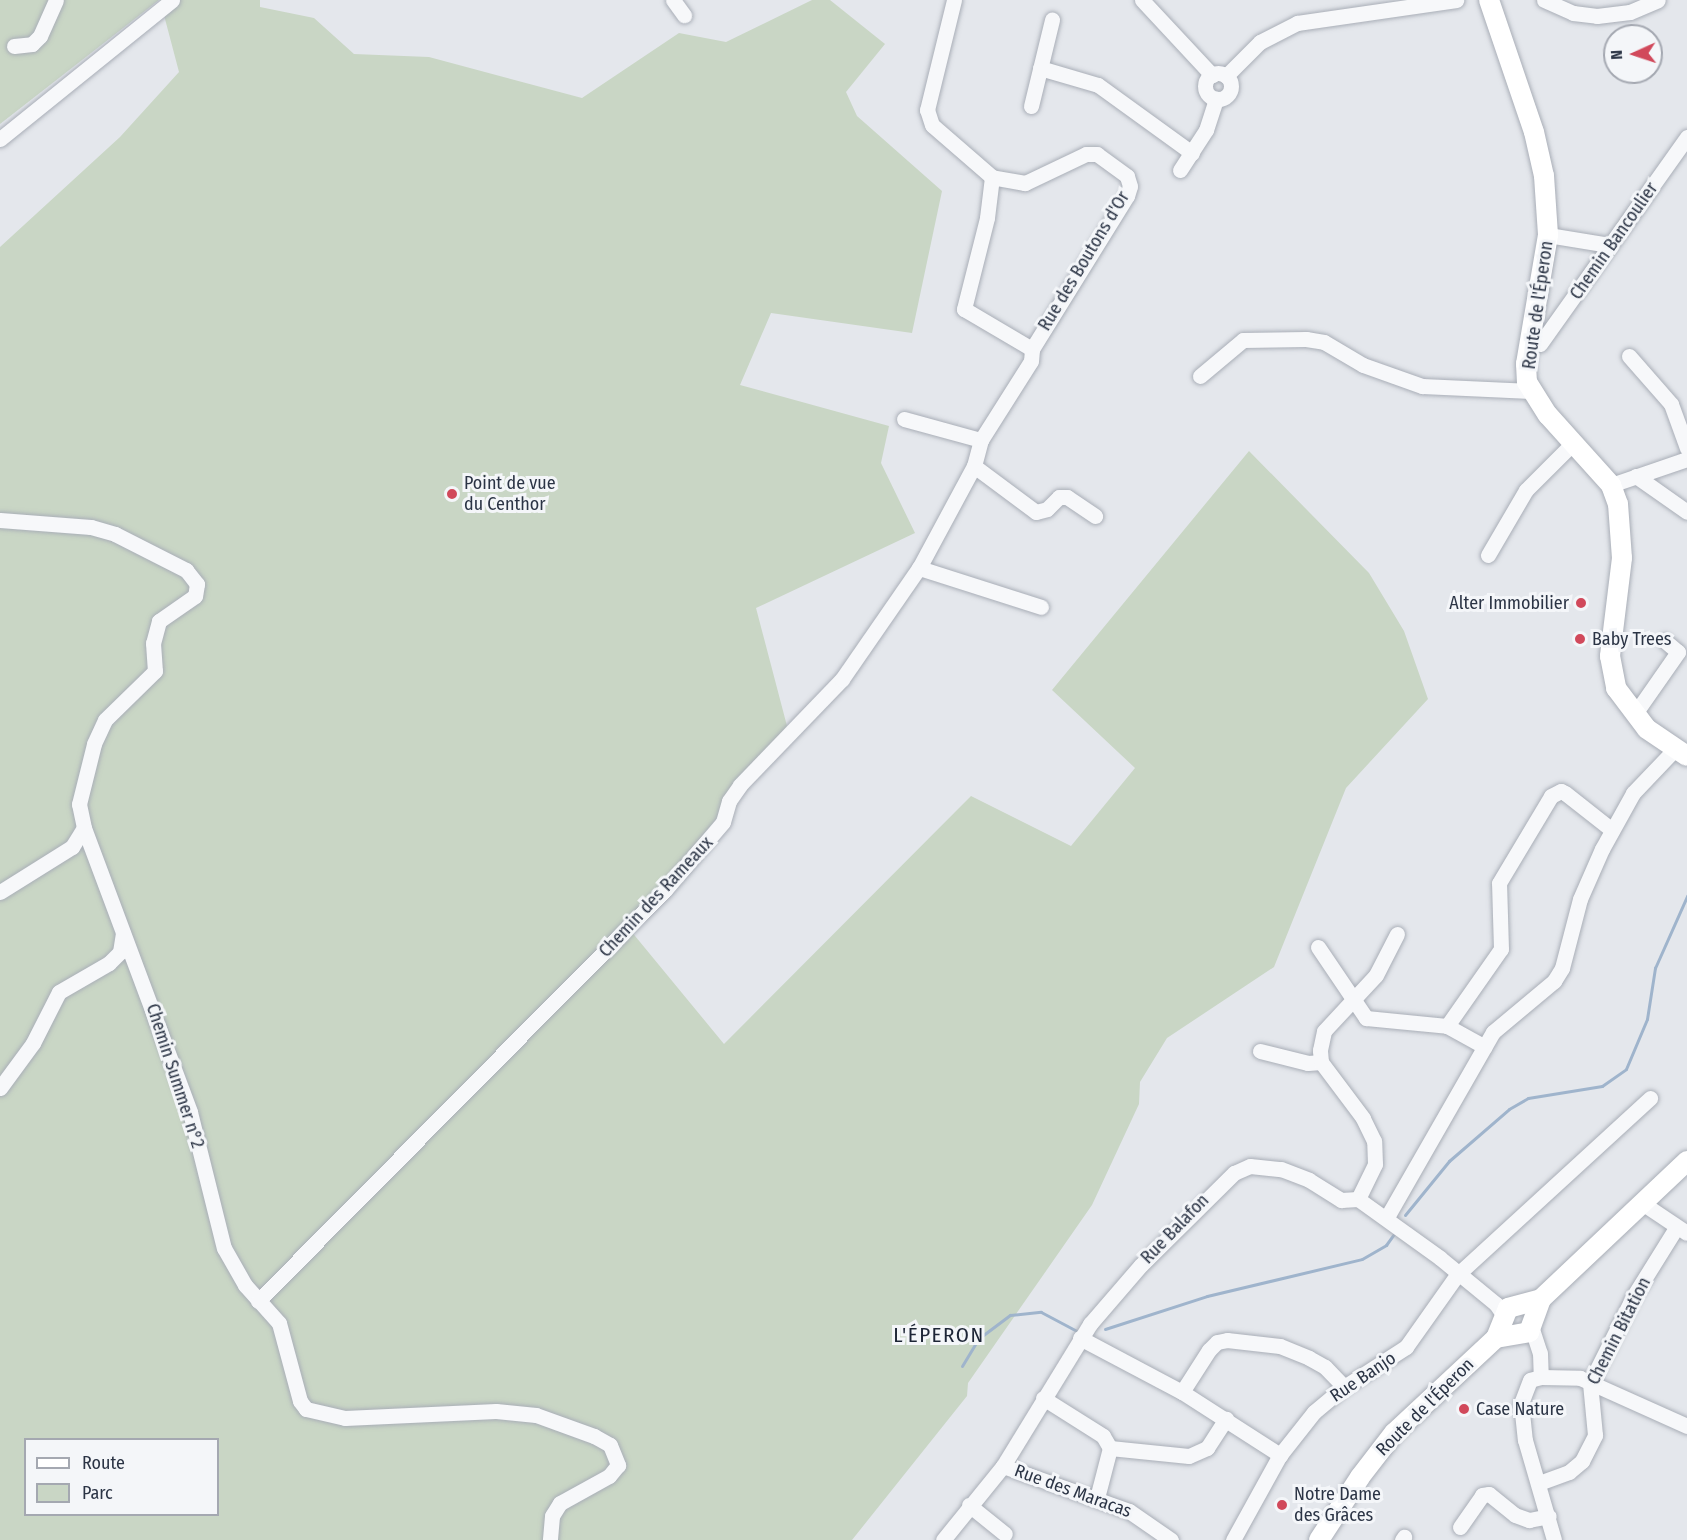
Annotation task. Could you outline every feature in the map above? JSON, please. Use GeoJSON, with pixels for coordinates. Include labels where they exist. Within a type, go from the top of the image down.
{"type":"FeatureCollection","features":[{"type":"Feature","properties":{"kind":"main road","name":"Route de l'Éperon"},"geometry":{"type":"LineString","coordinates":[[1488,0],[1506,47],[1544,176],[1548,235],[1526,364],[1531,391],[1611,485],[1622,522],[1623,542],[1610,656],[1616,688],[1634,715],[1682,752]]}},
{"type":"Feature","properties":{"kind":"main road","name":"Route de l'Éperon"},"geometry":{"type":"LineString","coordinates":[[1498,0],[1506,47]]}},
{"type":"Feature","properties":{"kind":"main road","name":"Route de l'Éperon"},"geometry":{"type":"LineString","coordinates":[[1319,1540],[1360,1477],[1394,1433],[1645,1204],[1687,1161]]}},
{"type":"Feature","properties":{"kind":"street"},"geometry":{"type":"LineString","coordinates":[[14,46],[32,44],[40,36],[56,0]]}},
{"type":"Feature","properties":{"kind":"street"},"geometry":{"type":"LineString","coordinates":[[0,139],[172,0]]}},
{"type":"Feature","properties":{"kind":"street"},"geometry":{"type":"LineString","coordinates":[[672,0],[684,15]]}},
{"type":"Feature","properties":{"kind":"street"},"geometry":{"type":"LineString","coordinates":[[954,0],[929,117],[940,133],[992,177]]}},
{"type":"Feature","properties":{"kind":"street"},"geometry":{"type":"LineString","coordinates":[[1142,0],[1219,76]]}},
{"type":"Feature","properties":{"kind":"street"},"geometry":{"type":"LineString","coordinates":[[1180,170],[1192,153],[1216,99],[1209,94],[1206,86],[1260,42],[1297,23],[1456,0]]}},
{"type":"Feature","properties":{"kind":"street"},"geometry":{"type":"LineString","coordinates":[[1544,0],[1573,13],[1597,16],[1630,12],[1658,0]]}},
{"type":"Feature","properties":{"kind":"street"},"geometry":{"type":"LineString","coordinates":[[1031,106],[1052,20]]}},
{"type":"Feature","properties":{"kind":"street"},"geometry":{"type":"LineString","coordinates":[[1040,68],[1098,85],[1192,153]]}},
{"type":"Feature","properties":{"kind":"street","name":"Chemin Bancoulier"},"geometry":{"type":"LineString","coordinates":[[1539,344],[1687,137]]}},
{"type":"Feature","properties":{"kind":"street","name":"Rue des Boutons d'Or"},"geometry":{"type":"LineString","coordinates":[[981,440],[1031,361],[1032,349],[1130,186],[1127,176],[1097,154],[1086,154],[1033,181],[992,177],[987,218],[964,309],[1032,349]]}},
{"type":"Feature","properties":{"kind":"street"},"geometry":{"type":"LineString","coordinates":[[1548,235],[1609,245]]}},
{"type":"Feature","properties":{"kind":"street"},"geometry":{"type":"LineString","coordinates":[[1200,376],[1242,340],[1306,339],[1324,342],[1363,365],[1422,386],[1531,391]]}},
{"type":"Feature","properties":{"kind":"street"},"geometry":{"type":"LineString","coordinates":[[1629,356],[1671,404],[1687,448]]}},
{"type":"Feature","properties":{"kind":"street"},"geometry":{"type":"LineString","coordinates":[[904,419],[981,440]]}},
{"type":"Feature","properties":{"kind":"street","name":"Chemin des Rameaux"},"geometry":{"type":"LineString","coordinates":[[258,1300],[665,890],[723,822],[729,801],[740,785],[842,679],[919,568],[974,466],[981,440]]}},
{"type":"Feature","properties":{"kind":"street"},"geometry":{"type":"LineString","coordinates":[[1488,555],[1526,490],[1573,443]]}},
{"type":"Feature","properties":{"kind":"street"},"geometry":{"type":"LineString","coordinates":[[1611,485],[1687,459]]}},
{"type":"Feature","properties":{"kind":"street"},"geometry":{"type":"LineString","coordinates":[[974,466],[1036,512],[1066,497],[1095,516]]}},
{"type":"Feature","properties":{"kind":"street"},"geometry":{"type":"LineString","coordinates":[[1636,476],[1687,512]]}},
{"type":"Feature","properties":{"kind":"street","name":"Chemin Summer n°2"},"geometry":{"type":"LineString","coordinates":[[0,520],[91,527],[115,534],[186,570],[197,584],[195,596],[159,621],[153,643],[154,671],[116,705],[101,728],[79,793],[84,828],[124,930],[190,1112],[224,1248],[258,1300],[279,1323],[296,1392],[306,1408],[345,1418],[419,1417],[471,1412],[528,1414],[594,1436],[610,1445],[616,1454],[615,1470],[560,1503],[552,1516],[550,1540]]}},
{"type":"Feature","properties":{"kind":"street"},"geometry":{"type":"LineString","coordinates":[[919,568],[1041,607]]}},
{"type":"Feature","properties":{"kind":"street"},"geometry":{"type":"LineString","coordinates":[[1634,715],[1678,652],[1665,640]]}},
{"type":"Feature","properties":{"kind":"street"},"geometry":{"type":"LineString","coordinates":[[1387,1217],[1449,1116],[1485,1047],[1504,1022],[1554,981],[1562,968],[1580,899],[1612,830],[1633,793],[1682,752]]}},
{"type":"Feature","properties":{"kind":"street"},"geometry":{"type":"LineString","coordinates":[[1448,1026],[1501,949],[1499,883],[1551,796],[1561,791],[1566,793],[1612,830]]}},
{"type":"Feature","properties":{"kind":"street"},"geometry":{"type":"LineString","coordinates":[[0,892],[72,847],[84,828]]}},
{"type":"Feature","properties":{"kind":"street"},"geometry":{"type":"LineString","coordinates":[[0,1088],[33,1044],[59,992],[120,952],[124,930]]}},
{"type":"Feature","properties":{"kind":"street"},"geometry":{"type":"LineString","coordinates":[[1358,1199],[1375,1164],[1374,1141],[1363,1118],[1321,1062],[1324,1031],[1376,975],[1397,934]]}},
{"type":"Feature","properties":{"kind":"street"},"geometry":{"type":"LineString","coordinates":[[1318,947],[1351,1001],[1366,1018],[1448,1026],[1485,1047]]}},
{"type":"Feature","properties":{"kind":"street"},"geometry":{"type":"LineString","coordinates":[[1260,1051],[1308,1063],[1321,1062]]}},
{"type":"Feature","properties":{"kind":"street","name":"Rue Banjo"},"geometry":{"type":"LineString","coordinates":[[1233,1540],[1280,1455],[1314,1412],[1344,1387],[1406,1347],[1457,1275],[1650,1098]]}},
{"type":"Feature","properties":{"kind":"street","name":"Rue Balafon"},"geometry":{"type":"LineString","coordinates":[[943,1540],[969,1505],[1003,1466],[1080,1338],[1141,1265],[1234,1173],[1250,1166],[1281,1168],[1309,1180],[1341,1200],[1358,1199],[1387,1217],[1457,1275],[1518,1321]]}},
{"type":"Feature","properties":{"kind":"street"},"geometry":{"type":"LineString","coordinates":[[1645,1204],[1682,1231]]}},
{"type":"Feature","properties":{"kind":"street","name":"Chemin Bitation"},"geometry":{"type":"LineString","coordinates":[[1539,1483],[1569,1472],[1582,1461],[1595,1435],[1590,1383],[1633,1298],[1682,1231]]}},
{"type":"Feature","properties":{"kind":"street"},"geometry":{"type":"LineString","coordinates":[[1518,1321],[1540,1353],[1541,1377]]}},
{"type":"Feature","properties":{"kind":"street"},"geometry":{"type":"LineString","coordinates":[[1080,1338],[1182,1392],[1280,1455]]}},
{"type":"Feature","properties":{"kind":"street"},"geometry":{"type":"LineString","coordinates":[[1182,1392],[1209,1350],[1217,1342],[1227,1340],[1280,1346],[1325,1367],[1344,1387]]}},
{"type":"Feature","properties":{"kind":"street"},"geometry":{"type":"LineString","coordinates":[[1554,1540],[1549,1516],[1525,1440],[1521,1403],[1530,1380],[1541,1377],[1580,1378],[1687,1426]]}},
{"type":"Feature","properties":{"kind":"street"},"geometry":{"type":"LineString","coordinates":[[1044,1398],[1103,1436],[1110,1448],[1097,1498]]}},
{"type":"Feature","properties":{"kind":"street"},"geometry":{"type":"LineString","coordinates":[[1110,1448],[1189,1456],[1207,1448],[1226,1419]]}},
{"type":"Feature","properties":{"kind":"street","name":"Rue des Maracas"},"geometry":{"type":"LineString","coordinates":[[1003,1466],[1097,1498],[1148,1521],[1171,1540]]}},
{"type":"Feature","properties":{"kind":"street"},"geometry":{"type":"LineString","coordinates":[[1460,1527],[1482,1495],[1489,1494],[1515,1515],[1529,1520],[1549,1516]]}},
{"type":"Feature","properties":{"kind":"street"},"geometry":{"type":"LineString","coordinates":[[969,1505],[1005,1534]]}},
{"type":"Feature","properties":{"kind":"green space"},"geometry":{"type":"Polygon","coordinates":[[[0,0],[159,0],[0,124],[0,0]]]}},
{"type":"Feature","properties":{"kind":"green space"},"geometry":{"type":"Polygon","coordinates":[[[160,0],[260,0],[260,7],[314,18],[354,54],[429,57],[582,98],[679,33],[726,42],[812,0],[830,0],[885,44],[846,92],[857,116],[942,191],[912,333],[771,313],[740,385],[889,426],[881,463],[915,533],[756,608],[787,726],[713,823],[626,925],[724,1044],[971,796],[1071,846],[1135,768],[1052,690],[1249,451],[1369,573],[1404,631],[1428,699],[1346,788],[1274,967],[1167,1038],[1140,1082],[1139,1104],[1092,1205],[968,1383],[967,1396],[852,1540],[0,1540],[0,247],[120,137],[179,72],[160,0]]]}},
{"type":"Feature","properties":{"kind":"waterway"},"geometry":{"type":"LineString","coordinates":[[1405,1215],[1449,1161],[1509,1109],[1528,1098],[1602,1086],[1626,1069],[1647,1019],[1655,968],[1687,896]]}},
{"type":"Feature","properties":{"kind":"waterway"},"geometry":{"type":"LineString","coordinates":[[1105,1329],[1207,1296],[1362,1259],[1386,1245],[1394,1234]]}},
{"type":"Feature","properties":{"kind":"waterway"},"geometry":{"type":"LineString","coordinates":[[962,1366],[978,1339],[1010,1315],[1041,1312],[1076,1331]]}},
{"type":"Feature","properties":{"kind":"place","name":"Point de vue du Centhor"},"geometry":{"type":"Point","coordinates":[452,494]}},
{"type":"Feature","properties":{"kind":"place","name":"Alter Immobilier"},"geometry":{"type":"Point","coordinates":[1581,603]}},
{"type":"Feature","properties":{"kind":"place","name":"Baby Trees"},"geometry":{"type":"Point","coordinates":[1580,639]}},
{"type":"Feature","properties":{"kind":"place","name":"Case Nature"},"geometry":{"type":"Point","coordinates":[1464,1409]}},
{"type":"Feature","properties":{"kind":"place","name":"Notre Dame des Grâces"},"geometry":{"type":"Point","coordinates":[1282,1505]}},
{"type":"Feature","properties":{"kind":"district","name":"L'ÉPERON"},"geometry":{"type":"Point","coordinates":[939,1335]}}]}
